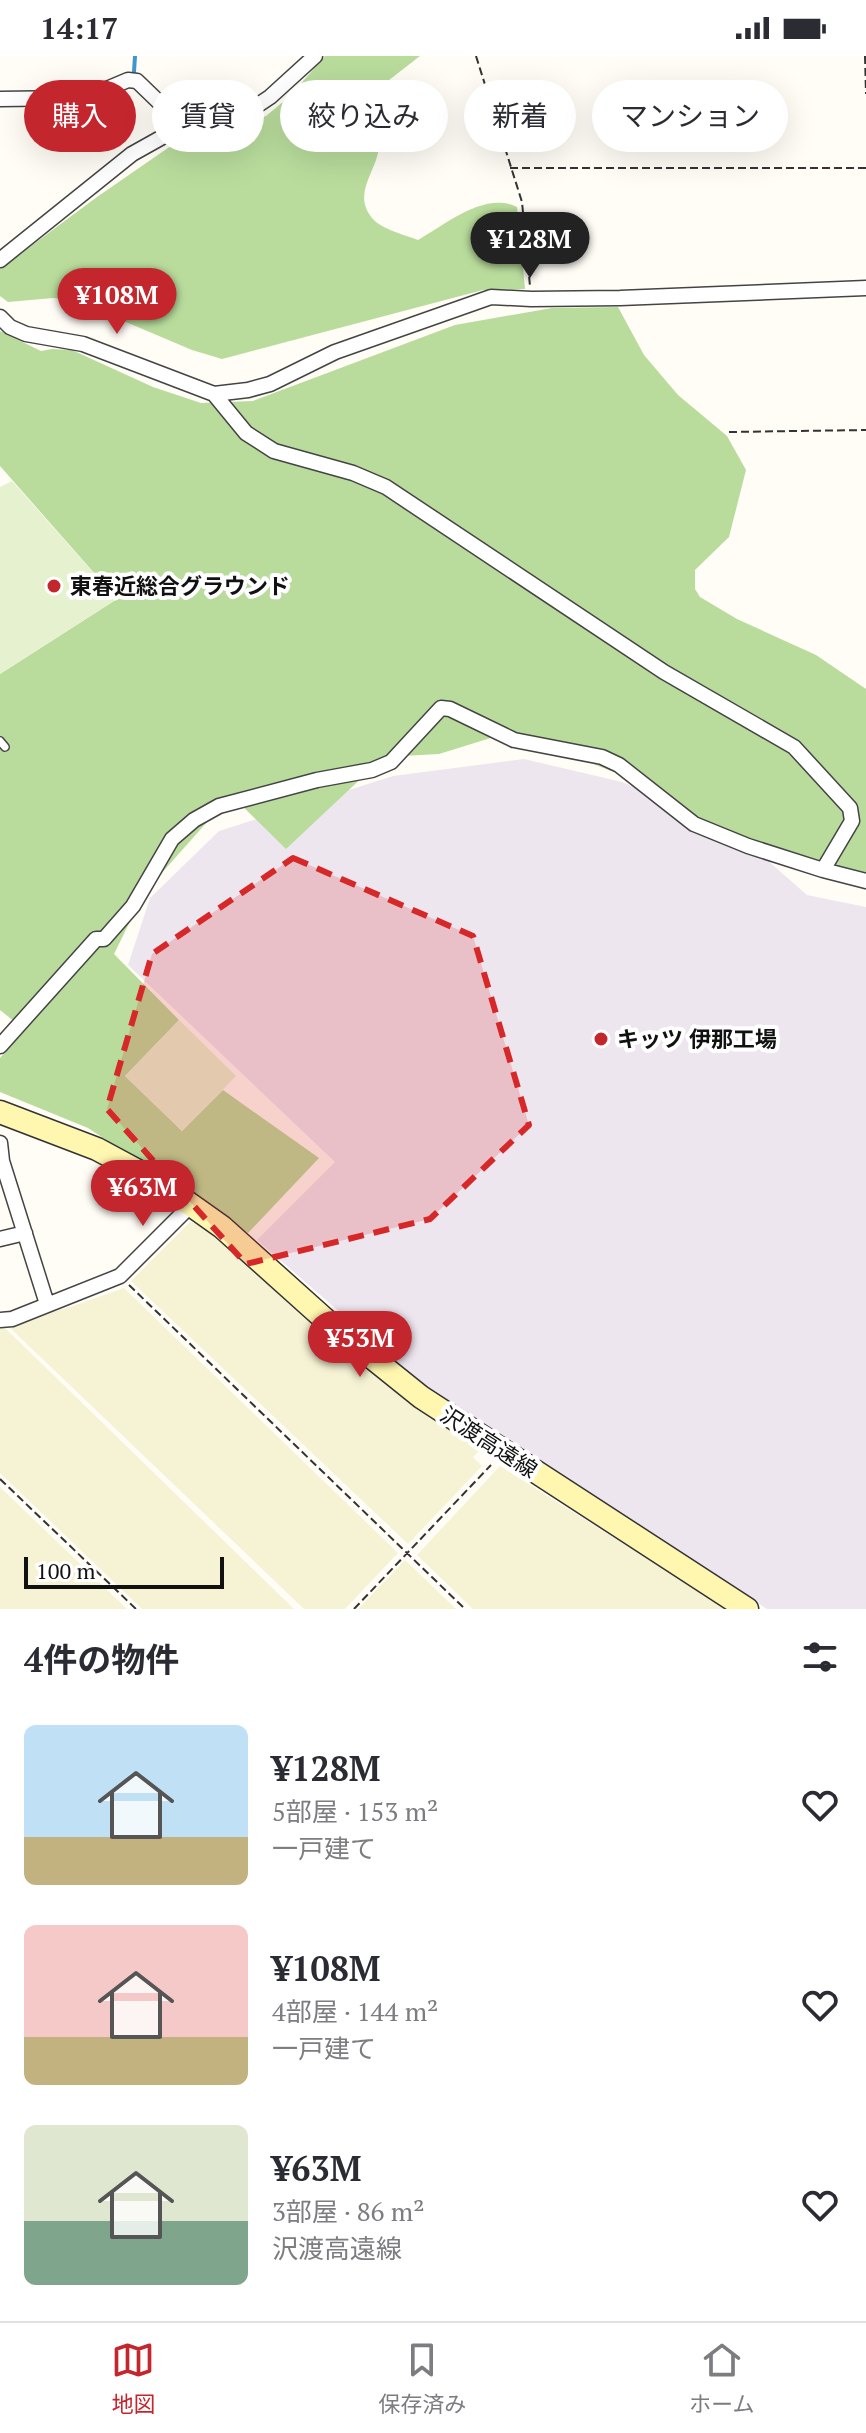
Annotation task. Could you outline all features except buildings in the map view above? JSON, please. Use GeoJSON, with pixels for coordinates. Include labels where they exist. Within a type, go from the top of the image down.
{"type":"FeatureCollection","features":[{"type":"Feature","properties":{"kind":"main road","name":"沢渡高遠線"},"geometry":{"type":"LineString","coordinates":[[0,1112],[97,1149],[160,1183],[222,1227],[370,1357],[421,1397],[747,1609]]}},
{"type":"Feature","properties":{"kind":"street"},"geometry":{"type":"LineString","coordinates":[[264,101],[315,56]]}},
{"type":"Feature","properties":{"kind":"street"},"geometry":{"type":"LineString","coordinates":[[0,99],[90,96],[128,80],[137,81],[152,95]]}},
{"type":"Feature","properties":{"kind":"street"},"geometry":{"type":"LineString","coordinates":[[0,260],[132,154],[152,143]]}},
{"type":"Feature","properties":{"kind":"street"},"geometry":{"type":"LineString","coordinates":[[0,317],[10,327],[26,334],[83,344],[214,394],[270,384],[335,352],[491,297],[531,299],[866,288]]}},
{"type":"Feature","properties":{"kind":"street"},"geometry":{"type":"LineString","coordinates":[[214,394],[246,433],[274,451],[353,473],[386,487],[664,672],[794,747],[850,808],[852,821],[823,870]]}},
{"type":"Feature","properties":{"kind":"street"},"geometry":{"type":"LineString","coordinates":[[0,1046],[96,939],[104,939],[133,906],[172,839],[194,820],[219,806],[317,780],[372,770],[391,762],[441,708],[450,709],[514,740],[602,757],[619,765],[694,824],[748,846],[866,881]]}},
{"type":"Feature","properties":{"kind":"street"},"geometry":{"type":"LineString","coordinates":[[0,1143],[0,1153],[47,1304]]}},
{"type":"Feature","properties":{"kind":"street"},"geometry":{"type":"LineString","coordinates":[[0,1320],[12,1319],[120,1276],[191,1205]]}},
{"type":"Feature","properties":{"kind":"street"},"geometry":{"type":"LineString","coordinates":[[0,1239],[25,1233]]}},
{"type":"Feature","properties":{"kind":"path"},"geometry":{"type":"LineString","coordinates":[[476,56],[522,202],[531,299]]}},
{"type":"Feature","properties":{"kind":"path"},"geometry":{"type":"LineString","coordinates":[[865,56],[866,94]]}},
{"type":"Feature","properties":{"kind":"path"},"geometry":{"type":"LineString","coordinates":[[510,168],[866,168]]}},
{"type":"Feature","properties":{"kind":"path"},"geometry":{"type":"LineString","coordinates":[[729,432],[866,430]]}},
{"type":"Feature","properties":{"kind":"path"},"geometry":{"type":"LineString","coordinates":[[120,1276],[465,1609]]}},
{"type":"Feature","properties":{"kind":"path"},"geometry":{"type":"LineString","coordinates":[[354,1609],[504,1452]]}},
{"type":"Feature","properties":{"kind":"path"},"geometry":{"type":"LineString","coordinates":[[0,1479],[136,1609]]}},
{"type":"Feature","properties":{"kind":"highlighted area"},"geometry":{"type":"Polygon","coordinates":[[[293,858],[473,936],[529,1125],[430,1219],[246,1264],[107,1109],[152,954],[293,858]]]}},
{"type":"Feature","properties":{"kind":"shaded area","name":"キッツ 伊那工場"},"geometry":{"type":"Polygon","coordinates":[[[524,759],[622,782],[733,830],[807,895],[866,907],[866,1609],[767,1609],[427,1388],[257,1240],[335,1162],[128,965],[150,898],[219,831],[393,776],[524,759]]]}},
{"type":"Feature","properties":{"kind":"shaded area"},"geometry":{"type":"Polygon","coordinates":[[[190,1222],[205,1226],[479,1451],[473,1457],[482,1466],[408,1544],[131,1281],[190,1222]]]}},
{"type":"Feature","properties":{"kind":"shaded area"},"geometry":{"type":"Polygon","coordinates":[[[124,1288],[398,1553],[345,1609],[304,1609],[7,1325],[124,1288]]]}},
{"type":"Feature","properties":{"kind":"shaded area"},"geometry":{"type":"Polygon","coordinates":[[[0,1326],[294,1609],[142,1609],[0,1473],[0,1326]]]}},
{"type":"Feature","properties":{"kind":"shaded area"},"geometry":{"type":"Polygon","coordinates":[[[500,1466],[727,1609],[473,1609],[417,1555],[500,1466]]]}},
{"type":"Feature","properties":{"kind":"shaded area"},"geometry":{"type":"Polygon","coordinates":[[[0,1487],[127,1609],[0,1609],[0,1487]]]}},
{"type":"Feature","properties":{"kind":"shaded area"},"geometry":{"type":"Polygon","coordinates":[[[405,1560],[456,1609],[358,1609],[405,1560]]]}},
{"type":"Feature","properties":{"kind":"green space"},"geometry":{"type":"Polygon","coordinates":[[[325,56],[420,56],[389,80],[304,80],[325,56]]]}},
{"type":"Feature","properties":{"kind":"green space"},"geometry":{"type":"Polygon","coordinates":[[[280,104],[280,152],[378,152],[365,192],[366,209],[381,225],[418,240],[478,206],[504,203],[517,207],[525,289],[483,290],[222,359],[192,350],[74,300],[53,298],[8,302],[0,296],[0,269],[162,152],[264,152],[266,116],[280,104]]]}},
{"type":"Feature","properties":{"kind":"green space"},"geometry":{"type":"Polygon","coordinates":[[[618,307],[644,355],[678,395],[727,436],[746,470],[729,537],[695,570],[695,589],[700,597],[737,619],[816,655],[866,689],[866,875],[755,843],[701,822],[653,787],[510,732],[439,754],[384,757],[286,849],[231,795],[144,893],[114,954],[179,1020],[125,1076],[182,1131],[223,1090],[319,1158],[248,1233],[88,1128],[0,1092],[0,1058],[25,1030],[0,1010],[0,674],[117,599],[0,466],[0,331],[41,351],[72,350],[153,387],[201,403],[253,401],[455,325],[552,308],[618,307]]]}},
{"type":"Feature","properties":{"kind":"green space","name":"東春近総合グラウンド"},"geometry":{"type":"Polygon","coordinates":[[[12,481],[117,599],[0,674],[0,487],[12,481]]]}},
{"type":"Feature","properties":{"kind":"green space"},"geometry":{"type":"Polygon","coordinates":[[[179,1020],[236,1076],[182,1131],[125,1076],[179,1020]]]}},
{"type":"Feature","properties":{"kind":"waterway"},"geometry":{"type":"LineString","coordinates":[[134,72],[135,56]]}},
{"type":"Feature","properties":{"kind":"place","name":"東春近総合グラウンド"},"geometry":{"type":"Point","coordinates":[54,586]}},
{"type":"Feature","properties":{"kind":"place","name":"キッツ 伊那工場"},"geometry":{"type":"Point","coordinates":[601,1039]}}]}
